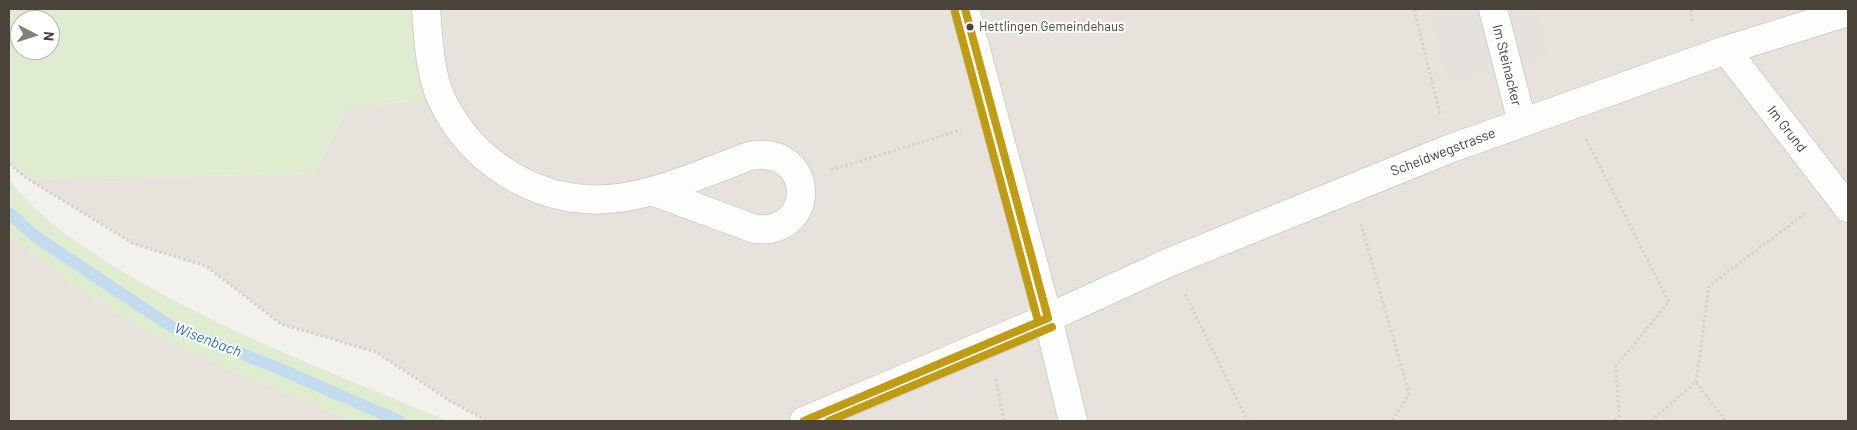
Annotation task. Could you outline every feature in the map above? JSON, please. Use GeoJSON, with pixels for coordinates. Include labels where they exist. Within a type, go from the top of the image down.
{"type":"FeatureCollection","features":[{"type":"Feature","properties":{"kind":"street"},"geometry":{"type":"LineString","coordinates":[[426,9],[429,48],[440,98],[468,142],[505,173],[536,190],[569,199],[609,199],[652,191],[750,156],[762,154],[774,155],[785,160],[800,180],[802,192],[795,213],[788,222],[767,230],[755,229],[652,191]]}},
{"type":"Feature","properties":{"kind":"street"},"geometry":{"type":"LineString","coordinates":[[965,9],[1048,318],[1072,421]]}},
{"type":"Feature","properties":{"kind":"street","name":"Im Steinacker"},"geometry":{"type":"LineString","coordinates":[[1493,9],[1522,122]]}},
{"type":"Feature","properties":{"kind":"street","name":"Scheidwegstrasse"},"geometry":{"type":"LineString","coordinates":[[804,421],[1048,318],[1170,262],[1449,149],[1726,50],[1848,12]]}},
{"type":"Feature","properties":{"kind":"street","name":"Im Grund"},"geometry":{"type":"LineString","coordinates":[[1726,50],[1842,199]]}},
{"type":"Feature","properties":{"kind":"path"},"geometry":{"type":"LineString","coordinates":[[1414,9],[1449,149]]}},
{"type":"Feature","properties":{"kind":"path"},"geometry":{"type":"LineString","coordinates":[[1570,106],[1669,302],[1616,366],[1619,416],[1613,421]]}},
{"type":"Feature","properties":{"kind":"path"},"geometry":{"type":"LineString","coordinates":[[800,180],[966,128]]}},
{"type":"Feature","properties":{"kind":"path"},"geometry":{"type":"LineString","coordinates":[[9,164],[28,179],[134,244],[206,266],[281,324],[376,352],[450,401],[487,421]]}},
{"type":"Feature","properties":{"kind":"path"},"geometry":{"type":"LineString","coordinates":[[1351,188],[1409,394],[1392,421]]}},
{"type":"Feature","properties":{"kind":"path"},"geometry":{"type":"LineString","coordinates":[[1651,421],[1696,382],[1709,286],[1842,199]]}},
{"type":"Feature","properties":{"kind":"path"},"geometry":{"type":"LineString","coordinates":[[1170,262],[1248,421]]}},
{"type":"Feature","properties":{"kind":"path"},"geometry":{"type":"LineString","coordinates":[[996,378],[1004,421]]}},
{"type":"Feature","properties":{"kind":"path"},"geometry":{"type":"LineString","coordinates":[[1696,382],[1726,421]]}},
{"type":"Feature","properties":{"kind":"shaded area"},"geometry":{"type":"Polygon","coordinates":[[[426,9],[1848,9],[1848,421],[487,421],[450,401],[376,352],[281,324],[206,266],[134,244],[28,179],[314,174],[347,108],[440,98],[426,9]]]}},
{"type":"Feature","properties":{"kind":"shaded area"},"geometry":{"type":"Polygon","coordinates":[[[1431,9],[1535,9],[1547,56],[1449,81],[1431,9]]]}},
{"type":"Feature","properties":{"kind":"shaded area"},"geometry":{"type":"Polygon","coordinates":[[[9,234],[104,306],[150,332],[232,371],[354,421],[9,421],[9,234]]]}},
{"type":"Feature","properties":{"kind":"green space"},"geometry":{"type":"Polygon","coordinates":[[[9,9],[426,9],[440,98],[347,108],[314,174],[28,179],[9,164],[9,9]]]}},
{"type":"Feature","properties":{"kind":"green space"},"geometry":{"type":"Polygon","coordinates":[[[9,179],[33,206],[60,229],[120,270],[159,292],[281,352],[448,421],[354,421],[232,371],[150,332],[104,306],[9,234],[9,179]]]}},
{"type":"Feature","properties":{"kind":"waterway","name":"Wisenbach"},"geometry":{"type":"LineString","coordinates":[[9,213],[36,237],[172,327],[273,366],[399,421]]}},
{"type":"Feature","properties":{"kind":"transit line"},"geometry":{"type":"LineString","coordinates":[[965,9],[1048,318]]}},
{"type":"Feature","properties":{"kind":"transit line"},"geometry":{"type":"LineString","coordinates":[[955,12],[1038,321]]}},
{"type":"Feature","properties":{"kind":"transit line"},"geometry":{"type":"LineString","coordinates":[[804,421],[1048,318]]}},
{"type":"Feature","properties":{"kind":"transit line"},"geometry":{"type":"LineString","coordinates":[[829,421],[1052,327]]}},
{"type":"Feature","properties":{"kind":"place","name":"Hettlingen Gemeindehaus"},"geometry":{"type":"Point","coordinates":[970,27]}}]}
